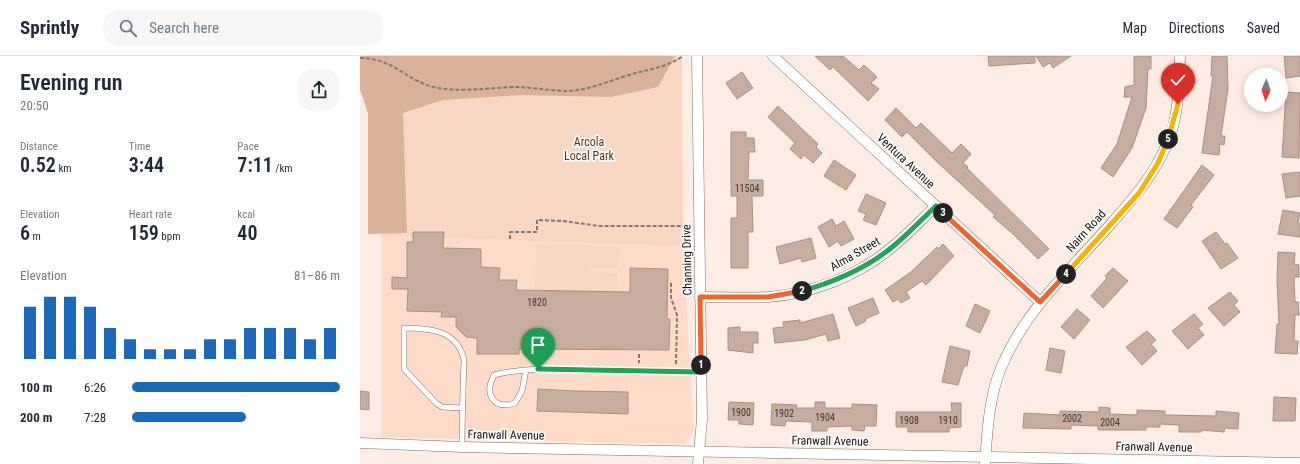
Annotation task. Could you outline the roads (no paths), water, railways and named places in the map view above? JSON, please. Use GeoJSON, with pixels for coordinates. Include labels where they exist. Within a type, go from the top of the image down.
{"type":"FeatureCollection","features":[{"type":"Feature","properties":{"kind":"street","name":"Channing Drive"},"geometry":{"type":"LineString","coordinates":[[697,56],[702,419],[698,464]]}},
{"type":"Feature","properties":{"kind":"street","name":"Ventura Avenue"},"geometry":{"type":"LineString","coordinates":[[773,56],[1040,302]]}},
{"type":"Feature","properties":{"kind":"street","name":"Nairn Road"},"geometry":{"type":"LineString","coordinates":[[986,460],[992,400],[1000,370],[1015,340],[1040,302],[1139,193],[1158,163],[1171,134],[1178,104],[1180,56]]}},
{"type":"Feature","properties":{"kind":"street","name":"Alma Street"},"geometry":{"type":"LineString","coordinates":[[700,297],[768,297],[799,292],[830,283],[859,269],[890,249],[936,206]]}},
{"type":"Feature","properties":{"kind":"street","name":"Franwall Avenue"},"geometry":{"type":"LineString","coordinates":[[360,443],[462,447],[986,460],[1300,464]]}},
{"type":"Feature","properties":{"kind":"lane"},"geometry":{"type":"LineString","coordinates":[[462,447],[463,408],[464,360],[462,353],[456,343],[438,330],[404,328],[404,369],[436,403],[442,407],[463,408]]}},
{"type":"Feature","properties":{"kind":"lane"},"geometry":{"type":"LineString","coordinates":[[526,370],[522,391],[515,403],[508,405],[494,400],[490,394],[490,384],[494,375],[506,372],[526,370],[701,372]]}},
{"type":"Feature","properties":{"kind":"park label","name":"Arcola Local Park"},"geometry":{"type":"Point","coordinates":[589,149]}}]}
